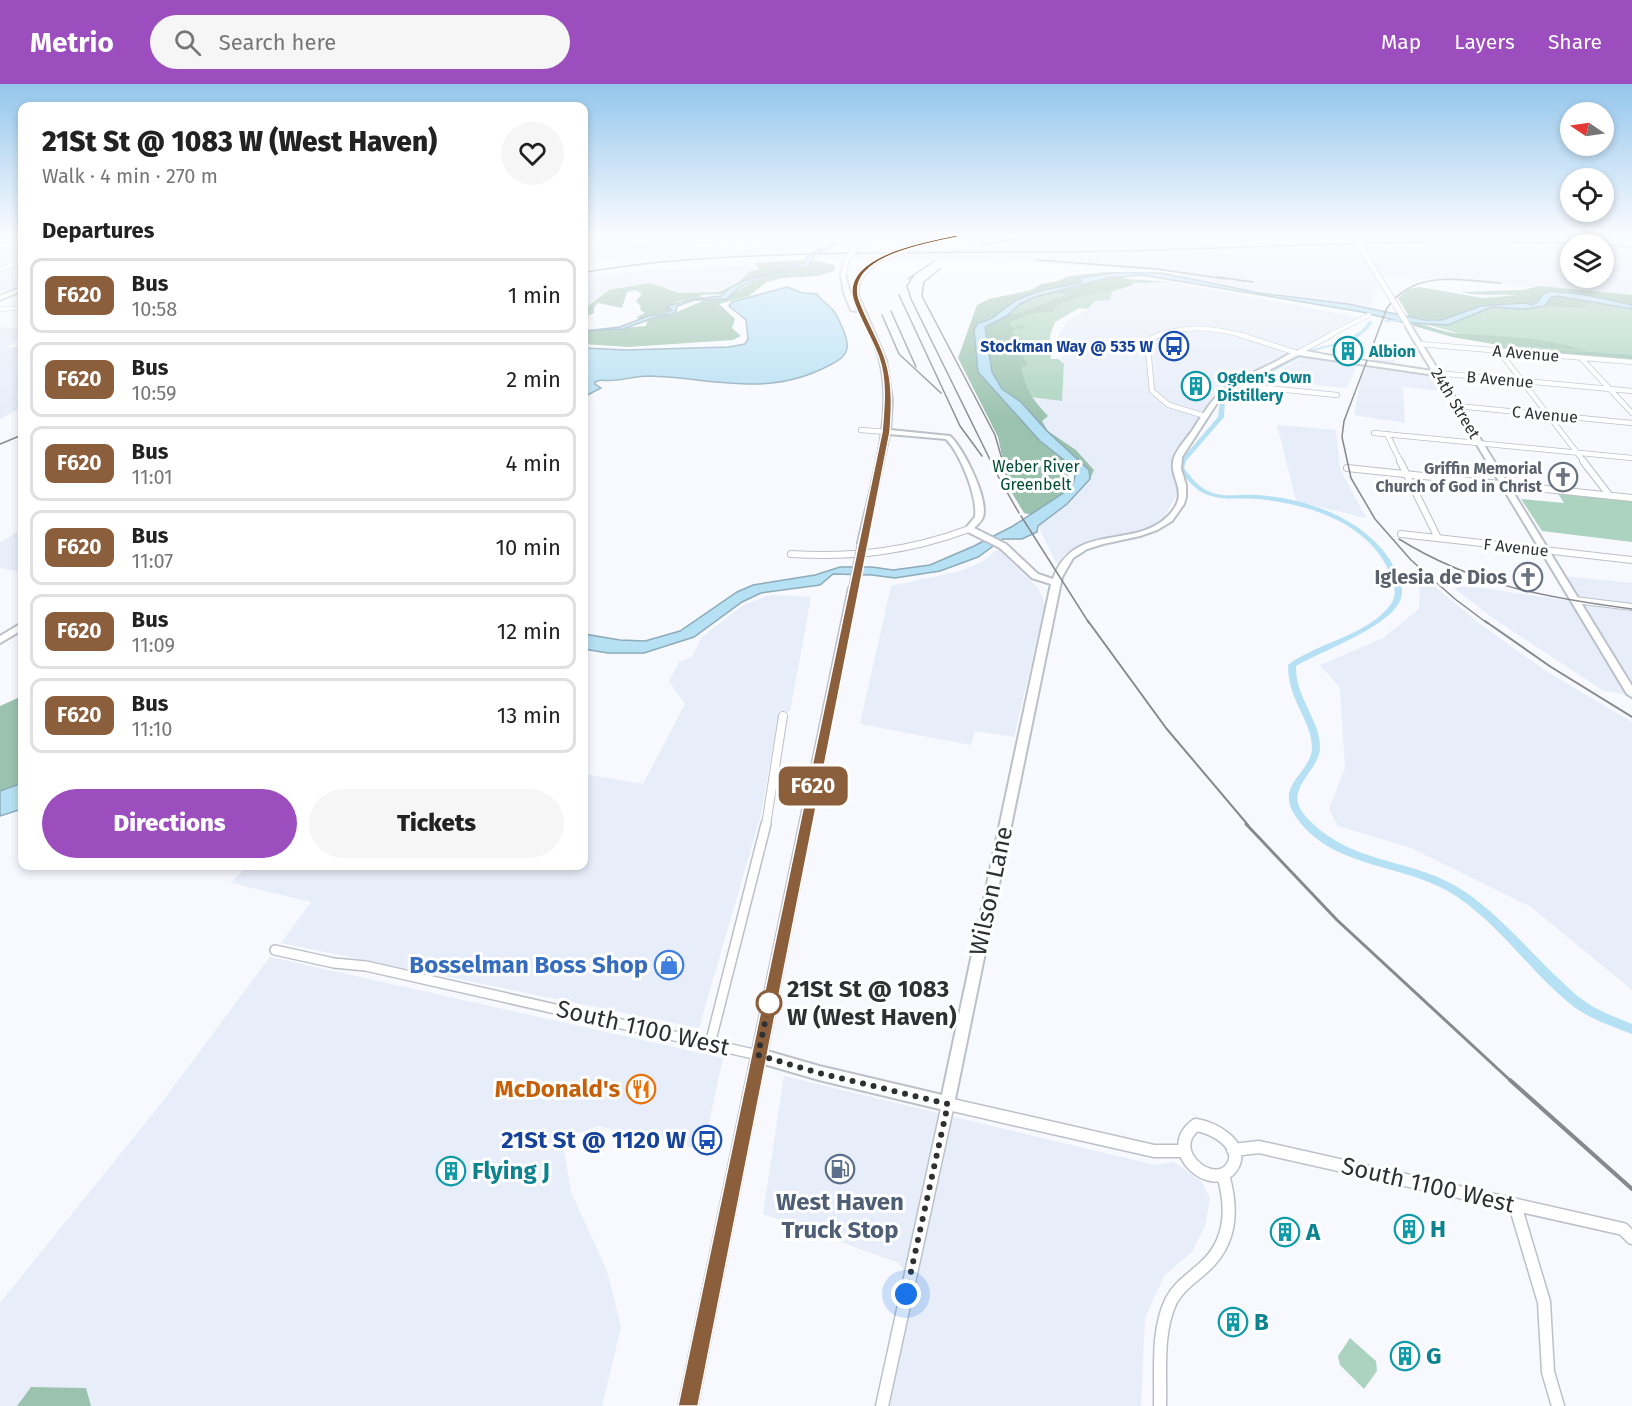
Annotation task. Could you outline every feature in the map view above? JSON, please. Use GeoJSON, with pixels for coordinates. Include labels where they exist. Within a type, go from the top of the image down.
{"type":"FeatureCollection","features":[{"type":"Feature","properties":{"kind":"main road"},"geometry":{"type":"LineString","coordinates":[[849,298],[876,360],[883,369]]}},
{"type":"Feature","properties":{"kind":"main road"},"geometry":{"type":"LineString","coordinates":[[688,1406],[886,432],[889,400],[883,360],[856,298]]}},
{"type":"Feature","properties":{"kind":"main road","name":"24th Street"},"geometry":{"type":"LineString","coordinates":[[1391,298],[1632,694]]}},
{"type":"Feature","properties":{"kind":"main road","name":"B Avenue"},"geometry":{"type":"LineString","coordinates":[[1299,354],[1437,373]]}},
{"type":"Feature","properties":{"kind":"main road","name":"Wilson Lane"},"geometry":{"type":"LineString","coordinates":[[948,1104],[1056,584],[1066,558],[1081,548],[1154,531],[1174,517],[1184,485],[1176,466],[1178,457],[1217,399],[1236,385],[1299,354]]}},
{"type":"Feature","properties":{"kind":"main road"},"geometry":{"type":"LineString","coordinates":[[886,432],[947,434],[954,443],[977,495],[980,511],[978,520],[969,529],[1003,546],[1035,576],[1056,584]]}},
{"type":"Feature","properties":{"kind":"main road"},"geometry":{"type":"LineString","coordinates":[[0,640],[18,629]]}},
{"type":"Feature","properties":{"kind":"main road","name":"South 1100 West"},"geometry":{"type":"LineString","coordinates":[[758,1055],[819,1073],[948,1104]]}},
{"type":"Feature","properties":{"kind":"street"},"geometry":{"type":"LineString","coordinates":[[0,309],[18,308]]}},
{"type":"Feature","properties":{"kind":"street"},"geometry":{"type":"LineString","coordinates":[[1205,416],[1172,406],[1155,396],[1152,391],[1148,348],[1152,339],[1182,330],[1215,331],[1243,335],[1299,354],[1369,315]]}},
{"type":"Feature","properties":{"kind":"street","name":"A Avenue"},"geometry":{"type":"LineString","coordinates":[[1420,344],[1632,362]]}},
{"type":"Feature","properties":{"kind":"street"},"geometry":{"type":"LineString","coordinates":[[1499,351],[1610,496]]}},
{"type":"Feature","properties":{"kind":"street"},"geometry":{"type":"LineString","coordinates":[[1581,358],[1632,413]]}},
{"type":"Feature","properties":{"kind":"street","name":"B Avenue"},"geometry":{"type":"LineString","coordinates":[[1437,373],[1632,391]]}},
{"type":"Feature","properties":{"kind":"street"},"geometry":{"type":"LineString","coordinates":[[1236,385],[1337,395]]}},
{"type":"Feature","properties":{"kind":"street","name":"C Avenue"},"geometry":{"type":"LineString","coordinates":[[1457,406],[1632,423]]}},
{"type":"Feature","properties":{"kind":"street"},"geometry":{"type":"LineString","coordinates":[[861,430],[886,432]]}},
{"type":"Feature","properties":{"kind":"street"},"geometry":{"type":"LineString","coordinates":[[1374,433],[1632,458]]}},
{"type":"Feature","properties":{"kind":"street"},"geometry":{"type":"LineString","coordinates":[[1387,434],[1438,538]]}},
{"type":"Feature","properties":{"kind":"street"},"geometry":{"type":"LineString","coordinates":[[1347,468],[1632,498]]}},
{"type":"Feature","properties":{"kind":"street"},"geometry":{"type":"LineString","coordinates":[[792,554],[820,557],[872,555],[930,544],[969,529]]}},
{"type":"Feature","properties":{"kind":"street","name":"F Avenue"},"geometry":{"type":"LineString","coordinates":[[1401,534],[1632,560]]}},
{"type":"Feature","properties":{"kind":"street"},"geometry":{"type":"LineString","coordinates":[[1577,603],[1632,610]]}},
{"type":"Feature","properties":{"kind":"street"},"geometry":{"type":"LineString","coordinates":[[711,1044],[770,810],[783,716]]}},
{"type":"Feature","properties":{"kind":"street","name":"South 1100 West"},"geometry":{"type":"LineString","coordinates":[[275,950],[522,1000],[758,1055]]}},
{"type":"Feature","properties":{"kind":"street","name":"South 1100 West"},"geometry":{"type":"LineString","coordinates":[[948,1104],[1154,1151],[1184,1151]]}},
{"type":"Feature","properties":{"kind":"street","name":"Wilson Lane"},"geometry":{"type":"LineString","coordinates":[[882,1406],[948,1104]]}},
{"type":"Feature","properties":{"kind":"street"},"geometry":{"type":"LineString","coordinates":[[1201,1125],[1218,1130],[1229,1141],[1233,1150],[1234,1164],[1230,1170],[1223,1175],[1214,1176],[1204,1173],[1189,1160],[1184,1151],[1183,1138],[1186,1131],[1201,1125]]}},
{"type":"Feature","properties":{"kind":"street","name":"South 1100 West"},"geometry":{"type":"LineString","coordinates":[[1233,1150],[1259,1147],[1515,1205],[1628,1234]]}},
{"type":"Feature","properties":{"kind":"street"},"geometry":{"type":"LineString","coordinates":[[1160,1406],[1162,1331],[1168,1308],[1183,1282],[1211,1262],[1223,1244],[1228,1226],[1230,1200],[1223,1175]]}},
{"type":"Feature","properties":{"kind":"street"},"geometry":{"type":"LineString","coordinates":[[1515,1205],[1544,1302],[1548,1372],[1558,1406]]}},
{"type":"Feature","properties":{"kind":"shaded area"},"geometry":{"type":"Polygon","coordinates":[[[588,298],[601,298],[588,306],[588,298]]]}},
{"type":"Feature","properties":{"kind":"shaded area"},"geometry":{"type":"Polygon","coordinates":[[[1111,298],[1255,298],[1358,317],[1223,387],[1212,397],[1173,456],[1170,466],[1178,485],[1178,492],[1164,517],[1143,530],[1095,539],[1075,547],[1063,556],[1058,566],[1038,526],[1080,490],[1094,470],[1076,450],[1048,431],[1041,421],[1047,416],[1031,397],[1062,400],[1064,364],[1058,361],[1061,359],[1059,334],[1068,320],[1092,308],[1094,302],[1110,300],[1111,298]]]}},
{"type":"Feature","properties":{"kind":"shaded area"},"geometry":{"type":"Polygon","coordinates":[[[1306,298],[1372,298],[1372,307],[1306,298]]]}},
{"type":"Feature","properties":{"kind":"shaded area"},"geometry":{"type":"Polygon","coordinates":[[[0,327],[18,329],[18,339],[4,349],[18,347],[18,409],[0,419],[0,327]]]}},
{"type":"Feature","properties":{"kind":"shaded area"},"geometry":{"type":"Polygon","coordinates":[[[1375,344],[1395,348],[1394,369],[1432,374],[1442,391],[1403,387],[1405,423],[1354,415],[1361,378],[1375,344]]]}},
{"type":"Feature","properties":{"kind":"shaded area"},"geometry":{"type":"Polygon","coordinates":[[[1304,357],[1359,362],[1347,388],[1262,380],[1304,357]]]}},
{"type":"Feature","properties":{"kind":"shaded area"},"geometry":{"type":"Polygon","coordinates":[[[1246,388],[1259,389],[1263,403],[1231,400],[1246,388]]]}},
{"type":"Feature","properties":{"kind":"shaded area"},"geometry":{"type":"Polygon","coordinates":[[[1277,425],[1336,430],[1340,469],[1366,518],[1296,501],[1277,425]]]}},
{"type":"Feature","properties":{"kind":"shaded area"},"geometry":{"type":"Polygon","coordinates":[[[18,532],[18,571],[0,568],[0,543],[18,532]]]}},
{"type":"Feature","properties":{"kind":"shaded area"},"geometry":{"type":"Polygon","coordinates":[[[998,549],[1038,588],[1045,604],[1014,737],[975,731],[971,745],[860,724],[891,586],[960,571],[980,563],[998,549]]]}},
{"type":"Feature","properties":{"kind":"shaded area"},"geometry":{"type":"Polygon","coordinates":[[[1420,574],[1476,621],[1546,671],[1632,722],[1632,990],[1531,907],[1411,848],[1338,826],[1329,809],[1345,768],[1340,688],[1320,665],[1383,638],[1419,609],[1420,574]]]}},
{"type":"Feature","properties":{"kind":"shaded area"},"geometry":{"type":"Polygon","coordinates":[[[1564,576],[1632,583],[1632,682],[1564,576]]]}},
{"type":"Feature","properties":{"kind":"shaded area"},"geometry":{"type":"Polygon","coordinates":[[[1468,586],[1570,601],[1626,694],[1604,691],[1493,618],[1454,588],[1468,586]]]}},
{"type":"Feature","properties":{"kind":"shaded area"},"geometry":{"type":"Polygon","coordinates":[[[771,595],[811,597],[790,712],[779,711],[761,814],[699,1028],[281,943],[311,902],[231,883],[243,870],[588,870],[588,775],[643,784],[685,704],[669,681],[679,662],[692,657],[702,637],[745,604],[771,595]]]}},
{"type":"Feature","properties":{"kind":"shaded area"},"geometry":{"type":"Polygon","coordinates":[[[270,957],[723,1058],[703,1150],[599,1126],[562,1139],[571,1192],[607,1271],[621,1327],[602,1406],[91,1406],[86,1388],[31,1387],[17,1406],[0,1406],[0,1303],[159,1106],[270,957]]]}},
{"type":"Feature","properties":{"kind":"shaded area"},"geometry":{"type":"Polygon","coordinates":[[[784,1076],[1155,1165],[1174,1162],[1202,1182],[1210,1198],[1205,1226],[1192,1252],[1164,1276],[1145,1318],[1141,1406],[889,1406],[914,1291],[899,1263],[763,1214],[784,1076]]]}},
{"type":"Feature","properties":{"kind":"green space"},"geometry":{"type":"Polygon","coordinates":[[[599,298],[625,298],[622,308],[598,303],[594,307],[594,313],[588,315],[588,306],[599,298]]]}},
{"type":"Feature","properties":{"kind":"green space"},"geometry":{"type":"Polygon","coordinates":[[[639,298],[697,298],[676,302],[668,307],[672,310],[668,312],[640,320],[637,317],[645,313],[640,310],[641,307],[636,301],[639,298]]]}},
{"type":"Feature","properties":{"kind":"green space"},"geometry":{"type":"Polygon","coordinates":[[[725,298],[743,298],[719,304],[735,319],[732,328],[741,336],[733,340],[628,347],[588,344],[588,331],[646,326],[648,319],[670,315],[705,300],[721,300],[725,298]]]}},
{"type":"Feature","properties":{"kind":"green space","name":"Weber River Greenbelt"},"geometry":{"type":"Polygon","coordinates":[[[1022,298],[989,320],[978,323],[978,372],[1040,441],[1069,464],[1068,490],[1032,515],[1024,513],[1009,488],[998,437],[958,358],[977,305],[989,299],[1022,298]]]}},
{"type":"Feature","properties":{"kind":"green space"},"geometry":{"type":"Polygon","coordinates":[[[1034,298],[1111,298],[1110,300],[1095,301],[1088,309],[1079,308],[1055,322],[1050,335],[1051,359],[1058,359],[1064,364],[1062,401],[1031,397],[1016,398],[1007,316],[1020,304],[1034,298]]]}},
{"type":"Feature","properties":{"kind":"green space","name":"Weber River Greenbelt"},"geometry":{"type":"Polygon","coordinates":[[[1059,298],[1079,298],[1060,304],[1055,303],[1058,306],[1053,309],[1054,312],[1034,313],[1009,322],[1010,326],[1015,328],[1018,325],[1027,327],[1016,328],[1012,333],[1022,340],[1021,346],[1026,351],[1022,355],[1028,364],[1021,368],[1030,394],[1048,416],[1042,421],[1048,431],[1076,450],[1094,470],[1090,479],[1089,470],[1047,431],[1021,402],[1002,389],[992,372],[984,327],[1009,313],[1016,314],[1059,298]]]}},
{"type":"Feature","properties":{"kind":"green space"},"geometry":{"type":"Polygon","coordinates":[[[1398,298],[1398,298],[1541,298],[1532,305],[1524,303],[1481,306],[1442,320],[1410,318],[1398,298]]]}},
{"type":"Feature","properties":{"kind":"green space"},"geometry":{"type":"Polygon","coordinates":[[[1551,298],[1578,298],[1590,303],[1582,308],[1545,306],[1551,298]]]}},
{"type":"Feature","properties":{"kind":"green space"},"geometry":{"type":"Polygon","coordinates":[[[1556,298],[1568,298],[1632,309],[1632,360],[1497,349],[1494,344],[1426,324],[1448,325],[1492,307],[1524,309],[1544,306],[1556,298]]]}},
{"type":"Feature","properties":{"kind":"green space"},"geometry":{"type":"Polygon","coordinates":[[[1599,298],[1632,298],[1632,305],[1599,298]]]}},
{"type":"Feature","properties":{"kind":"green space"},"geometry":{"type":"Polygon","coordinates":[[[1412,323],[1453,333],[1551,342],[1583,350],[1499,345],[1452,337],[1414,326],[1412,323]]]}},
{"type":"Feature","properties":{"kind":"green space"},"geometry":{"type":"Polygon","coordinates":[[[1506,346],[1632,355],[1632,360],[1501,350],[1499,348],[1506,346]]]}},
{"type":"Feature","properties":{"kind":"green space"},"geometry":{"type":"Polygon","coordinates":[[[1557,492],[1632,500],[1632,542],[1542,531],[1521,499],[1564,503],[1557,492]]]}},
{"type":"Feature","properties":{"kind":"green space"},"geometry":{"type":"Polygon","coordinates":[[[18,698],[18,784],[0,791],[0,706],[18,698]]]}},
{"type":"Feature","properties":{"kind":"green space"},"geometry":{"type":"Polygon","coordinates":[[[1350,1338],[1376,1361],[1377,1371],[1364,1389],[1340,1365],[1338,1356],[1350,1338]]]}},
{"type":"Feature","properties":{"kind":"green space"},"geometry":{"type":"Polygon","coordinates":[[[31,1387],[86,1388],[91,1406],[17,1406],[31,1387]]]}},
{"type":"Feature","properties":{"kind":"water"},"geometry":{"type":"Polygon","coordinates":[[[728,298],[694,300],[677,306],[676,311],[670,315],[653,318],[623,329],[588,331],[620,327],[648,316],[666,314],[672,310],[667,306],[694,299],[728,298]]]}},
{"type":"Feature","properties":{"kind":"water"},"geometry":{"type":"Polygon","coordinates":[[[748,298],[819,298],[833,310],[843,328],[847,344],[845,354],[828,366],[805,376],[783,381],[740,384],[649,376],[612,381],[600,380],[595,384],[601,388],[588,395],[588,348],[626,350],[728,347],[745,344],[748,339],[746,320],[729,306],[732,302],[748,298]]]}},
{"type":"Feature","properties":{"kind":"water"},"geometry":{"type":"Polygon","coordinates":[[[1022,298],[1034,298],[1020,304],[1007,316],[985,327],[992,372],[1002,389],[1021,402],[1047,431],[1089,470],[1090,479],[1067,504],[1038,526],[1037,532],[1022,539],[1003,539],[978,557],[940,571],[895,578],[833,574],[820,585],[761,593],[742,602],[694,637],[644,653],[608,653],[588,650],[588,635],[645,641],[680,631],[737,592],[753,585],[815,575],[840,567],[872,567],[893,570],[930,565],[1013,526],[1068,490],[1074,482],[1075,475],[1069,464],[1040,441],[978,372],[974,330],[978,323],[993,317],[1022,298]]]}},
{"type":"Feature","properties":{"kind":"water"},"geometry":{"type":"Polygon","coordinates":[[[1277,298],[1298,298],[1348,304],[1425,320],[1442,320],[1481,306],[1524,303],[1532,305],[1541,298],[1551,298],[1545,306],[1524,309],[1492,307],[1448,325],[1401,322],[1362,312],[1277,298]]]}},
{"type":"Feature","properties":{"kind":"water"},"geometry":{"type":"Polygon","coordinates":[[[1568,298],[1599,298],[1632,305],[1632,309],[1568,298]]]}},
{"type":"Feature","properties":{"kind":"water"},"geometry":{"type":"Polygon","coordinates":[[[18,784],[18,810],[0,816],[0,791],[18,784]]]}},
{"type":"Feature","properties":{"kind":"waterway"},"geometry":{"type":"LineString","coordinates":[[1386,321],[1409,320]]}},
{"type":"Feature","properties":{"kind":"waterway"},"geometry":{"type":"LineString","coordinates":[[1371,322],[1364,331],[1347,342],[1311,351],[1234,390],[1223,400],[1221,417],[1183,461],[1181,468],[1196,485],[1207,493],[1226,497],[1258,497],[1296,504],[1315,509],[1351,525],[1380,550],[1397,583],[1399,592],[1397,601],[1378,620],[1292,665],[1294,686],[1315,736],[1316,747],[1315,755],[1294,792],[1293,800],[1296,809],[1314,830],[1345,851],[1433,879],[1466,898],[1494,921],[1576,1002],[1632,1029]]}},
{"type":"Feature","properties":{"kind":"railway"},"geometry":{"type":"LineString","coordinates":[[900,298],[960,426],[982,456]]}},
{"type":"Feature","properties":{"kind":"railway"},"geometry":{"type":"LineString","coordinates":[[911,298],[1000,480],[1019,513]]}},
{"type":"Feature","properties":{"kind":"railway"},"geometry":{"type":"LineString","coordinates":[[923,298],[995,435],[1010,487]]}},
{"type":"Feature","properties":{"kind":"railway"},"geometry":{"type":"LineString","coordinates":[[1396,298],[1387,308],[1344,421],[1342,437],[1351,478],[1375,519],[1411,560],[1455,599],[1487,623]]}},
{"type":"Feature","properties":{"kind":"railway"},"geometry":{"type":"LineString","coordinates":[[891,311],[916,367]]}},
{"type":"Feature","properties":{"kind":"railway"},"geometry":{"type":"LineString","coordinates":[[882,315],[899,354],[941,393]]}},
{"type":"Feature","properties":{"kind":"railway"},"geometry":{"type":"LineString","coordinates":[[0,444],[18,437]]}},
{"type":"Feature","properties":{"kind":"railway"},"geometry":{"type":"LineString","coordinates":[[1021,516],[1089,623]]}},
{"type":"Feature","properties":{"kind":"railway"},"geometry":{"type":"LineString","coordinates":[[1399,539],[1455,568],[1511,587],[1570,600],[1632,609]]}},
{"type":"Feature","properties":{"kind":"railway"},"geometry":{"type":"LineString","coordinates":[[1088,621],[1166,728],[1248,825]]}},
{"type":"Feature","properties":{"kind":"railway"},"geometry":{"type":"LineString","coordinates":[[1485,621],[1551,667],[1632,717]]}},
{"type":"Feature","properties":{"kind":"railway"},"geometry":{"type":"LineString","coordinates":[[1246,824],[1337,920],[1512,1082]]}},
{"type":"Feature","properties":{"kind":"railway"},"geometry":{"type":"LineString","coordinates":[[1510,1080],[1632,1189]]}},
{"type":"Feature","properties":{"kind":"bus line","name":"F620"},"geometry":{"type":"LineString","coordinates":[[688,1406],[886,432],[889,400],[883,360],[856,298]]}},
{"type":"Feature","properties":{"kind":"place","name":"Stockman Way @ 535 W"},"geometry":{"type":"Point","coordinates":[1174,346]}},
{"type":"Feature","properties":{"kind":"place","name":"Albion"},"geometry":{"type":"Point","coordinates":[1348,351]}},
{"type":"Feature","properties":{"kind":"place","name":"Ogden's Own Distillery"},"geometry":{"type":"Point","coordinates":[1196,386]}},
{"type":"Feature","properties":{"kind":"place","name":"Griffin Memorial Church of God in Christ"},"geometry":{"type":"Point","coordinates":[1563,477]}},
{"type":"Feature","properties":{"kind":"place","name":"Iglesia de Dios"},"geometry":{"type":"Point","coordinates":[1528,577]}},
{"type":"Feature","properties":{"kind":"place","name":"Bosselman Boss Shop"},"geometry":{"type":"Point","coordinates":[669,965]}},
{"type":"Feature","properties":{"kind":"place","name":"21St St @ 1083 W (West Haven)"},"geometry":{"type":"Point","coordinates":[769,1003]}},
{"type":"Feature","properties":{"kind":"place","name":"McDonald's"},"geometry":{"type":"Point","coordinates":[641,1089]}},
{"type":"Feature","properties":{"kind":"place","name":"21St St @ 1120 W"},"geometry":{"type":"Point","coordinates":[707,1140]}},
{"type":"Feature","properties":{"kind":"place","name":"West Haven Truck Stop"},"geometry":{"type":"Point","coordinates":[840,1169]}},
{"type":"Feature","properties":{"kind":"place","name":"Flying J"},"geometry":{"type":"Point","coordinates":[451,1171]}},
{"type":"Feature","properties":{"kind":"place","name":"H"},"geometry":{"type":"Point","coordinates":[1409,1229]}},
{"type":"Feature","properties":{"kind":"place","name":"A"},"geometry":{"type":"Point","coordinates":[1285,1232]}},
{"type":"Feature","properties":{"kind":"place","name":"B"},"geometry":{"type":"Point","coordinates":[1233,1322]}},
{"type":"Feature","properties":{"kind":"place","name":"G"},"geometry":{"type":"Point","coordinates":[1405,1356]}},
{"type":"Feature","properties":{"kind":"route"},"geometry":{"type":"LineString","coordinates":[[769,1003],[758,1055],[819,1073],[948,1104],[906,1294]]}}]}
